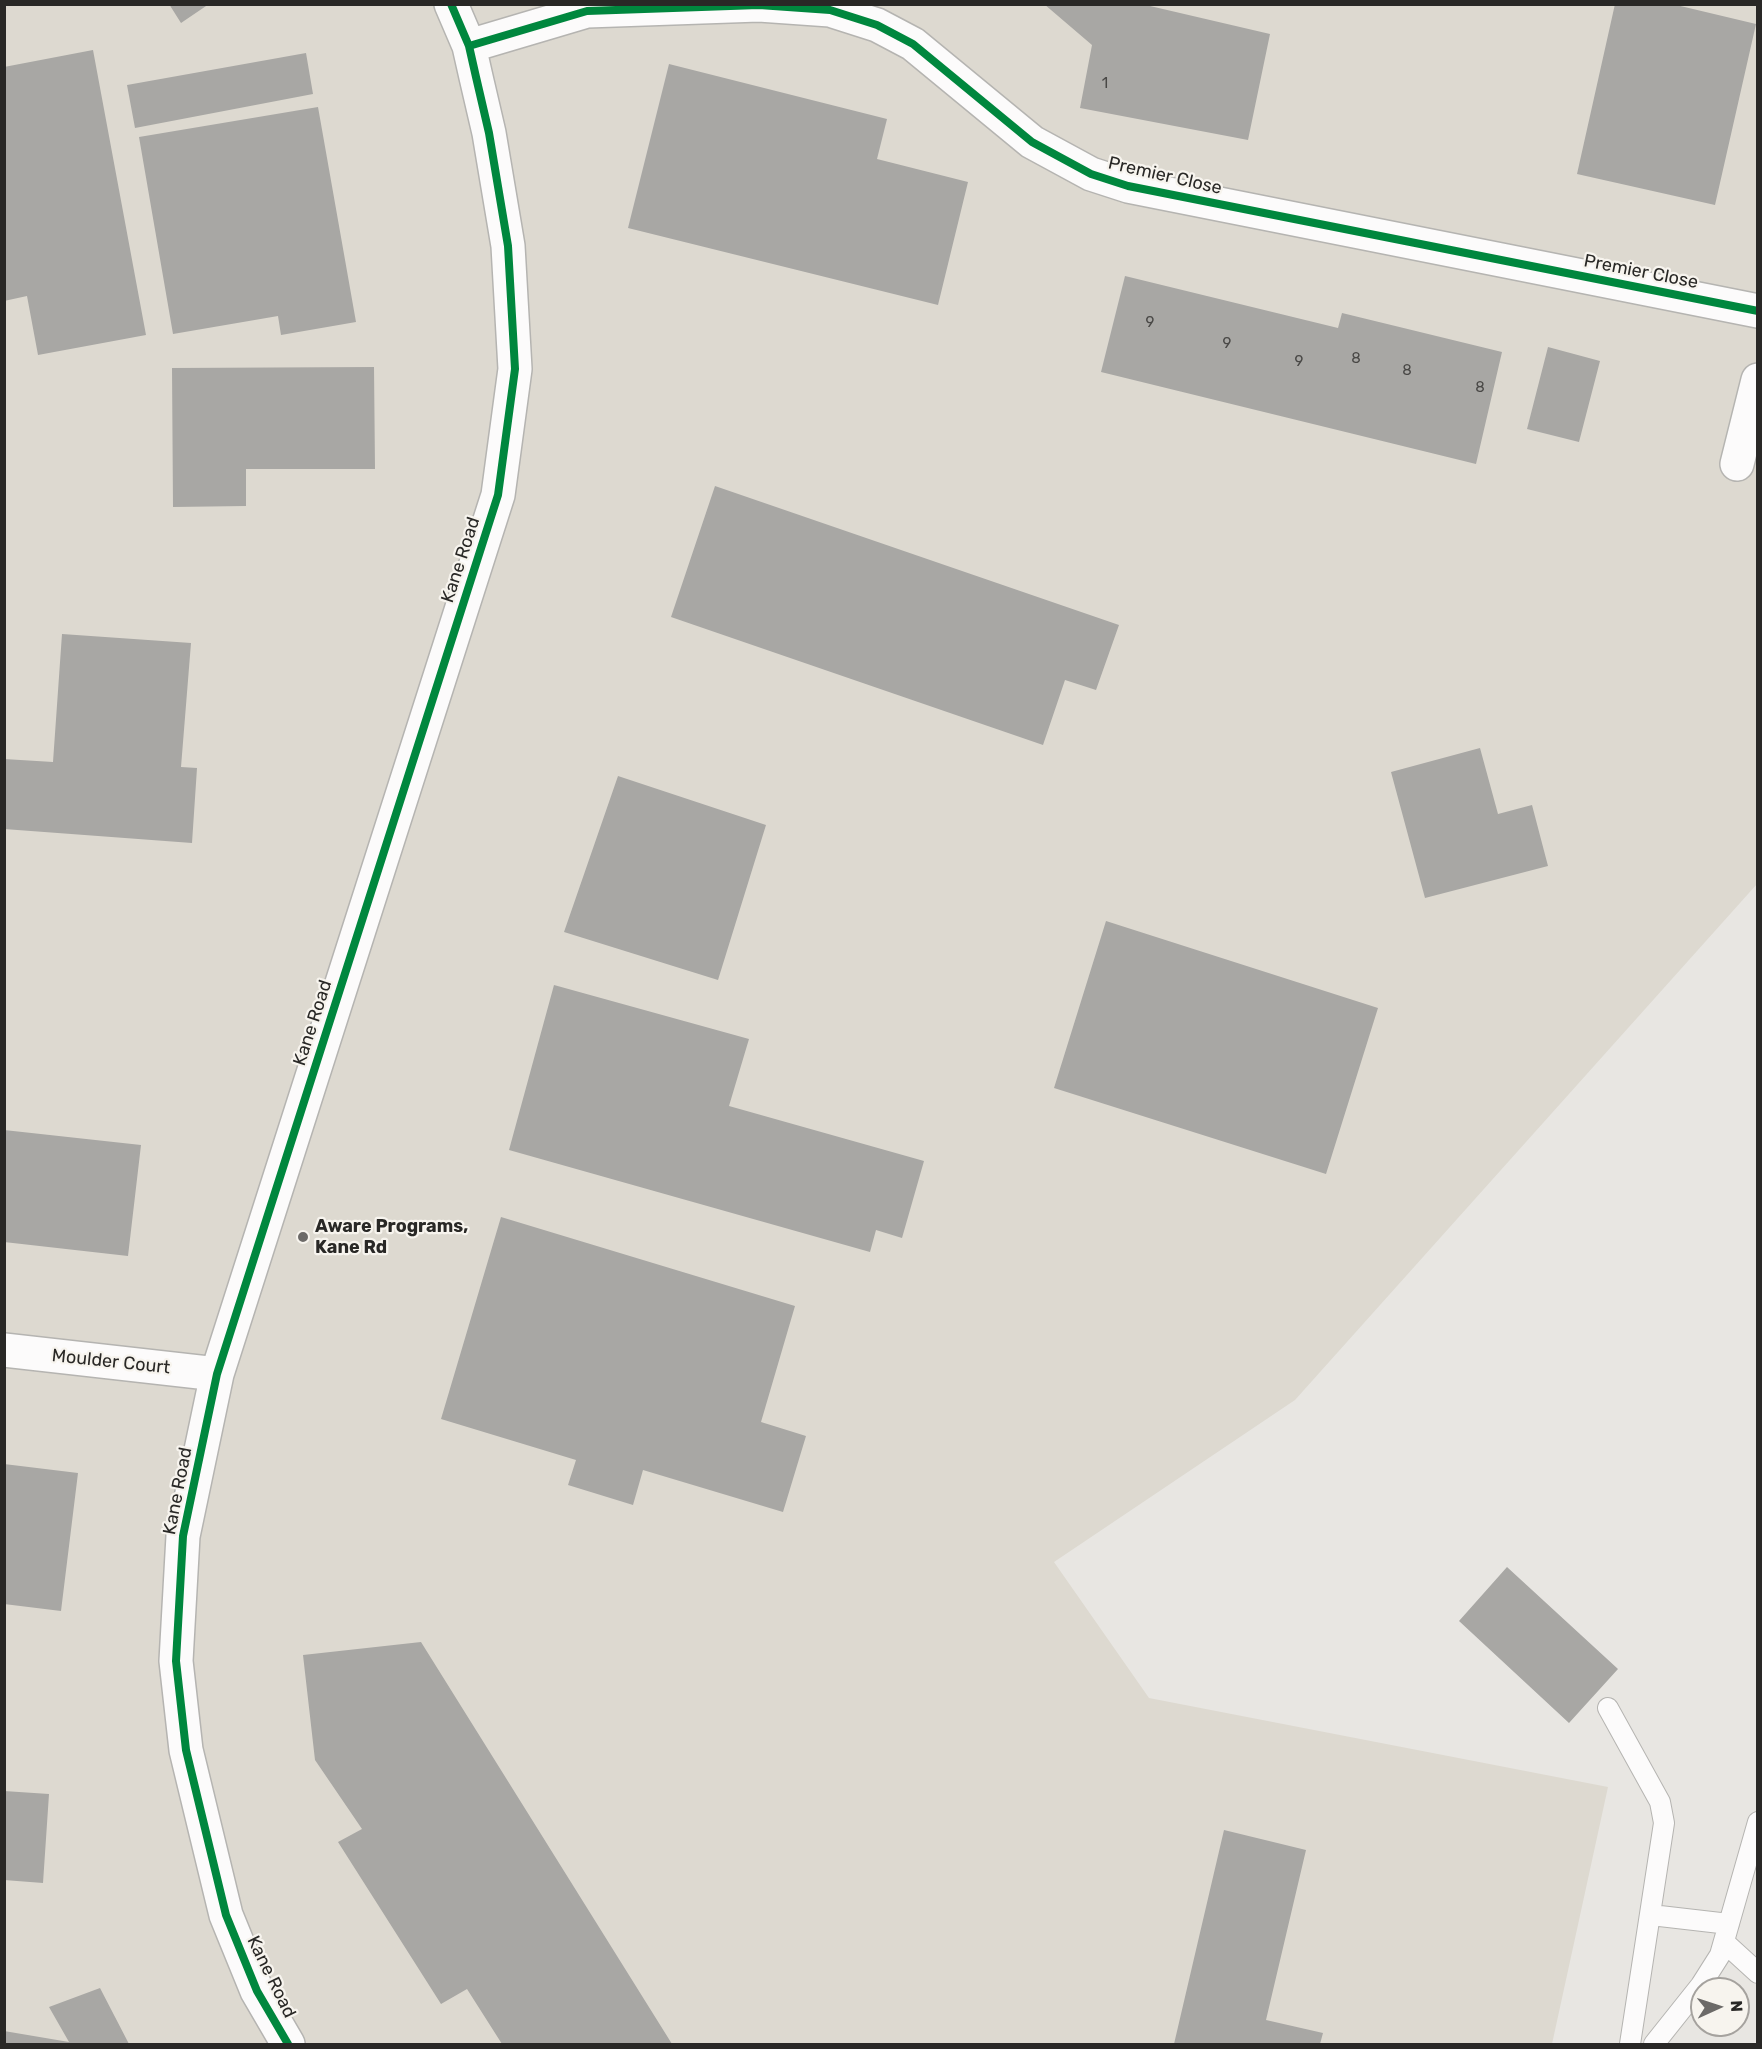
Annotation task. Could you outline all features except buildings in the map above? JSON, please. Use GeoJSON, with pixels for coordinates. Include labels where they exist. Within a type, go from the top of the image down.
{"type":"FeatureCollection","features":[{"type":"Feature","properties":{"kind":"street","name":"Kane Road"},"geometry":{"type":"LineString","coordinates":[[288,2044],[257,1991],[226,1915],[186,1750],[176,1661],[183,1536],[217,1374],[498,495],[515,369],[508,246],[489,133],[468,46],[451,4]]}},
{"type":"Feature","properties":{"kind":"street","name":"Premier Close"},"geometry":{"type":"LineString","coordinates":[[468,46],[587,11],[759,5],[830,10],[877,25],[913,44],[1032,142],[1091,174],[1128,186],[1758,311]]}},
{"type":"Feature","properties":{"kind":"street"},"geometry":{"type":"LineString","coordinates":[[1737,464],[1758,380]]}},
{"type":"Feature","properties":{"kind":"street","name":"Moulder Court"},"geometry":{"type":"LineString","coordinates":[[4,1350],[217,1374]]}},
{"type":"Feature","properties":{"kind":"lane"},"geometry":{"type":"LineString","coordinates":[[1608,1708],[1660,1802],[1664,1824],[1630,2044]]}},
{"type":"Feature","properties":{"kind":"lane"},"geometry":{"type":"LineString","coordinates":[[1654,2044],[1701,1985],[1720,1955],[1758,1822]]}},
{"type":"Feature","properties":{"kind":"lane"},"geometry":{"type":"LineString","coordinates":[[1651,1915],[1726,1933],[1758,1973]]}},
{"type":"Feature","properties":{"kind":"shaded area"},"geometry":{"type":"Polygon","coordinates":[[[5,5],[1757,5],[1757,884],[1295,1400],[1054,1562],[1149,1698],[1608,1787],[1552,2044],[5,2044],[5,5]]]}},
{"type":"Feature","properties":{"kind":"cycle path"},"geometry":{"type":"LineString","coordinates":[[288,2044],[257,1991],[226,1915],[186,1750],[176,1661],[183,1536],[217,1374],[498,495],[515,369],[508,246],[489,133],[469,46],[451,4]]}},
{"type":"Feature","properties":{"kind":"cycle path"},"geometry":{"type":"LineString","coordinates":[[469,46],[587,11],[759,5],[830,10],[877,25],[913,44],[1032,142],[1091,174],[1128,186],[1758,311]]}},
{"type":"Feature","properties":{"kind":"place","name":"Aware Programs, Kane Rd"},"geometry":{"type":"Point","coordinates":[303,1237]}}]}
